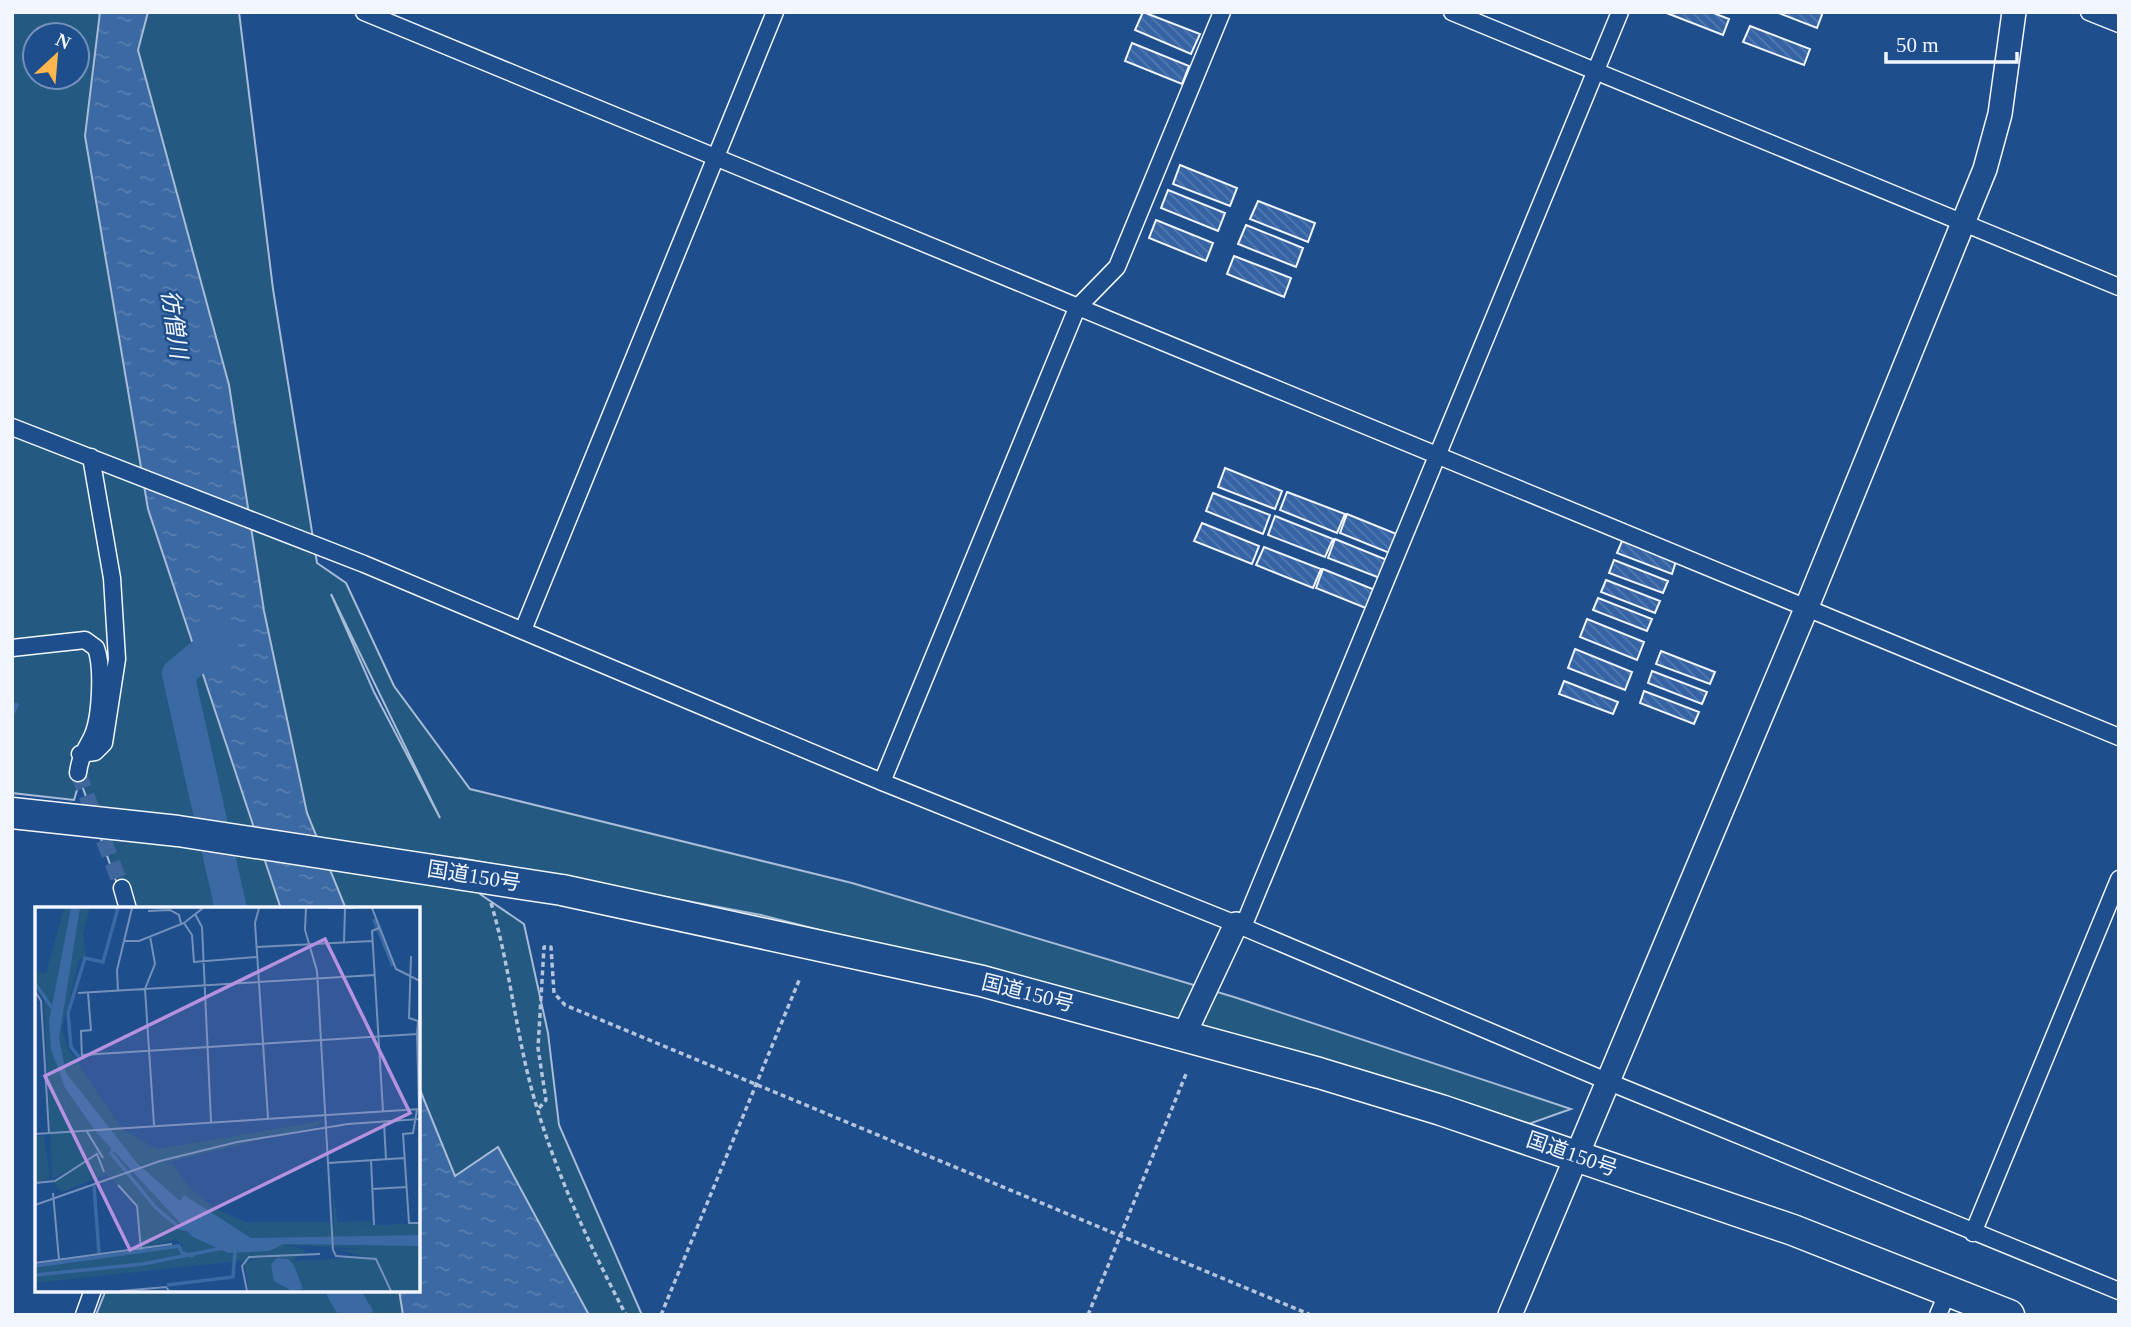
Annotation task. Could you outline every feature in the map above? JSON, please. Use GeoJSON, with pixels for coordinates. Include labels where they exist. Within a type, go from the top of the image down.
{"type":"FeatureCollection","features":[{"type":"Feature","properties":{"kind":"highway","name":"国道150号"},"geometry":{"type":"LineString","coordinates":[[12,813],[178,831],[484,877],[660,910],[956,975],[1083,1007],[1319,1073],[1577,1155],[1793,1230],[1943,1302],[2009,1315]]}},
{"type":"Feature","properties":{"kind":"street"},"geometry":{"type":"LineString","coordinates":[[364,12],[2119,737]]}},
{"type":"Feature","properties":{"kind":"street"},"geometry":{"type":"LineString","coordinates":[[523,630],[775,12]]}},
{"type":"Feature","properties":{"kind":"street"},"geometry":{"type":"LineString","coordinates":[[882,782],[1077,308],[1117,267],[1222,12]]}},
{"type":"Feature","properties":{"kind":"street"},"geometry":{"type":"LineString","coordinates":[[1451,12],[2119,287]]}},
{"type":"Feature","properties":{"kind":"street"},"geometry":{"type":"LineString","coordinates":[[1183,1037],[1239,925],[1437,456],[1620,12]]}},
{"type":"Feature","properties":{"kind":"street"},"geometry":{"type":"LineString","coordinates":[[1510,1315],[1806,609],[1985,169],[2000,114],[2014,12]]}},
{"type":"Feature","properties":{"kind":"street"},"geometry":{"type":"LineString","coordinates":[[2090,12],[2119,24]]}},
{"type":"Feature","properties":{"kind":"street"},"geometry":{"type":"LineString","coordinates":[[12,427],[323,548],[523,630],[882,782],[1239,925],[1609,1082],[2119,1291]]}},
{"type":"Feature","properties":{"kind":"street"},"geometry":{"type":"LineString","coordinates":[[80,754],[95,752],[104,743],[117,659],[112,578],[91,457]]}},
{"type":"Feature","properties":{"kind":"street"},"geometry":{"type":"LineString","coordinates":[[12,648],[85,640],[96,648],[101,675],[93,735],[80,754],[78,773]]}},
{"type":"Feature","properties":{"kind":"street"},"geometry":{"type":"LineString","coordinates":[[1973,1233],[2119,879]]}},
{"type":"Feature","properties":{"kind":"street"},"geometry":{"type":"LineString","coordinates":[[122,888],[127,907]]}},
{"type":"Feature","properties":{"kind":"street"},"geometry":{"type":"LineString","coordinates":[[84,1315],[92,1292]]}},
{"type":"Feature","properties":{"kind":"path"},"geometry":{"type":"LineString","coordinates":[[484,877],[504,948],[531,1088],[596,1258],[626,1315]]}},
{"type":"Feature","properties":{"kind":"path"},"geometry":{"type":"LineString","coordinates":[[539,1108],[546,1100],[538,1048],[544,947],[551,947],[554,993],[565,1005],[1311,1315]]}},
{"type":"Feature","properties":{"kind":"path"},"geometry":{"type":"LineString","coordinates":[[661,1315],[800,978]]}},
{"type":"Feature","properties":{"kind":"path"},"geometry":{"type":"LineString","coordinates":[[1088,1315],[1186,1074]]}},
{"type":"Feature","properties":{"kind":"shaded area"},"geometry":{"type":"Polygon","coordinates":[[[12,12],[239,12],[273,289],[317,563],[346,583],[394,686],[470,789],[852,883],[1234,997],[1571,1109],[1526,1125],[1092,999],[761,915],[461,858],[480,894],[524,924],[548,1033],[559,1125],[642,1315],[96,1315],[105,1292],[420,1292],[420,907],[125,907],[80,780],[74,800],[12,793],[12,655],[93,648],[12,646],[12,12]],[[331,594],[374,692],[440,818],[331,594]]]}},
{"type":"Feature","properties":{"kind":"water"},"geometry":{"type":"Polygon","coordinates":[[[100,12],[148,12],[138,50],[229,385],[264,611],[307,813],[345,907],[280,907],[148,509],[85,136],[100,12]]]}},
{"type":"Feature","properties":{"kind":"water"},"geometry":{"type":"Polygon","coordinates":[[[420,1090],[455,1176],[498,1147],[589,1315],[403,1315],[399,1292],[420,1292],[420,1090]]]}},
{"type":"Feature","properties":{"kind":"building"},"geometry":{"type":"Polygon","coordinates":[[[1143,12],[1200,34],[1191,54],[1135,30],[1143,12]]]}},
{"type":"Feature","properties":{"kind":"building"},"geometry":{"type":"Polygon","coordinates":[[[1664,12],[1711,12],[1729,19],[1723,35],[1664,12]]]}},
{"type":"Feature","properties":{"kind":"building"},"geometry":{"type":"Polygon","coordinates":[[[1776,12],[1823,12],[1817,28],[1776,12]]]}},
{"type":"Feature","properties":{"kind":"building"},"geometry":{"type":"Polygon","coordinates":[[[1750,26],[1810,49],[1804,65],[1743,42],[1750,26]]]}},
{"type":"Feature","properties":{"kind":"building"},"geometry":{"type":"Polygon","coordinates":[[[1132,43],[1189,66],[1182,84],[1125,61],[1132,43]]]}},
{"type":"Feature","properties":{"kind":"building"},"geometry":{"type":"Polygon","coordinates":[[[1180,165],[1237,188],[1230,206],[1173,184],[1180,165]]]}},
{"type":"Feature","properties":{"kind":"building"},"geometry":{"type":"Polygon","coordinates":[[[1168,190],[1225,213],[1218,231],[1161,208],[1168,190]]]}},
{"type":"Feature","properties":{"kind":"building"},"geometry":{"type":"Polygon","coordinates":[[[1258,201],[1315,223],[1308,242],[1250,219],[1258,201]]]}},
{"type":"Feature","properties":{"kind":"building"},"geometry":{"type":"Polygon","coordinates":[[[1156,220],[1213,243],[1206,261],[1149,238],[1156,220]]]}},
{"type":"Feature","properties":{"kind":"building"},"geometry":{"type":"Polygon","coordinates":[[[1246,225],[1303,248],[1296,267],[1238,244],[1246,225]]]}},
{"type":"Feature","properties":{"kind":"building"},"geometry":{"type":"Polygon","coordinates":[[[1234,256],[1291,278],[1284,297],[1227,274],[1234,256]]]}},
{"type":"Feature","properties":{"kind":"building"},"geometry":{"type":"Polygon","coordinates":[[[1225,468],[1282,491],[1275,509],[1218,487],[1225,468]]]}},
{"type":"Feature","properties":{"kind":"building"},"geometry":{"type":"Polygon","coordinates":[[[1287,492],[1345,514],[1337,533],[1280,510],[1287,492]]]}},
{"type":"Feature","properties":{"kind":"building"},"geometry":{"type":"Polygon","coordinates":[[[1213,493],[1270,515],[1263,534],[1206,511],[1213,493]]]}},
{"type":"Feature","properties":{"kind":"building"},"geometry":{"type":"Polygon","coordinates":[[[1347,514],[1404,537],[1397,556],[1340,533],[1347,514]]]}},
{"type":"Feature","properties":{"kind":"building"},"geometry":{"type":"Polygon","coordinates":[[[1275,516],[1333,539],[1325,557],[1268,535],[1275,516]]]}},
{"type":"Feature","properties":{"kind":"building"},"geometry":{"type":"Polygon","coordinates":[[[1202,523],[1259,546],[1252,564],[1194,541],[1202,523]]]}},
{"type":"Feature","properties":{"kind":"building"},"geometry":{"type":"Polygon","coordinates":[[[1335,539],[1392,562],[1385,580],[1328,558],[1335,539]]]}},
{"type":"Feature","properties":{"kind":"building"},"geometry":{"type":"Polygon","coordinates":[[[1622,541],[1676,561],[1672,574],[1617,553],[1622,541]]]}},
{"type":"Feature","properties":{"kind":"building"},"geometry":{"type":"Polygon","coordinates":[[[1264,547],[1321,569],[1313,588],[1256,565],[1264,547]]]}},
{"type":"Feature","properties":{"kind":"building"},"geometry":{"type":"Polygon","coordinates":[[[1614,560],[1668,581],[1663,593],[1609,573],[1614,560]]]}},
{"type":"Feature","properties":{"kind":"building"},"geometry":{"type":"Polygon","coordinates":[[[1323,569],[1380,592],[1373,611],[1316,588],[1323,569]]]}},
{"type":"Feature","properties":{"kind":"building"},"geometry":{"type":"Polygon","coordinates":[[[1606,580],[1660,601],[1655,613],[1601,592],[1606,580]]]}},
{"type":"Feature","properties":{"kind":"building"},"geometry":{"type":"Polygon","coordinates":[[[1598,598],[1652,619],[1647,631],[1593,610],[1598,598]]]}},
{"type":"Feature","properties":{"kind":"building"},"geometry":{"type":"Polygon","coordinates":[[[1587,619],[1644,642],[1637,660],[1580,637],[1587,619]]]}},
{"type":"Feature","properties":{"kind":"building"},"geometry":{"type":"Polygon","coordinates":[[[1575,649],[1632,672],[1625,690],[1568,668],[1575,649]]]}},
{"type":"Feature","properties":{"kind":"building"},"geometry":{"type":"Polygon","coordinates":[[[1661,651],[1715,672],[1710,684],[1656,664],[1661,651]]]}},
{"type":"Feature","properties":{"kind":"building"},"geometry":{"type":"Polygon","coordinates":[[[1652,671],[1707,692],[1702,704],[1648,683],[1652,671]]]}},
{"type":"Feature","properties":{"kind":"building"},"geometry":{"type":"Polygon","coordinates":[[[1564,681],[1618,702],[1613,714],[1559,694],[1564,681]]]}},
{"type":"Feature","properties":{"kind":"building"},"geometry":{"type":"Polygon","coordinates":[[[1644,691],[1699,712],[1694,724],[1640,703],[1644,691]]]}},
{"type":"Feature","properties":{"kind":"waterway","name":"彷僧川"},"geometry":{"type":"LineString","coordinates":[[225,635],[178,674],[231,907]]}},
{"type":"Feature","properties":{"kind":"waterway"},"geometry":{"type":"LineString","coordinates":[[12,714],[16,705]]}},
{"type":"Feature","properties":{"kind":"waterway","name":"彷僧川"},"geometry":{"type":"LineString","coordinates":[[343,1292],[357,1315]]}},
{"type":"Feature","properties":{"kind":"tunnel"},"geometry":{"type":"LineString","coordinates":[[78,773],[122,888]]}}]}
